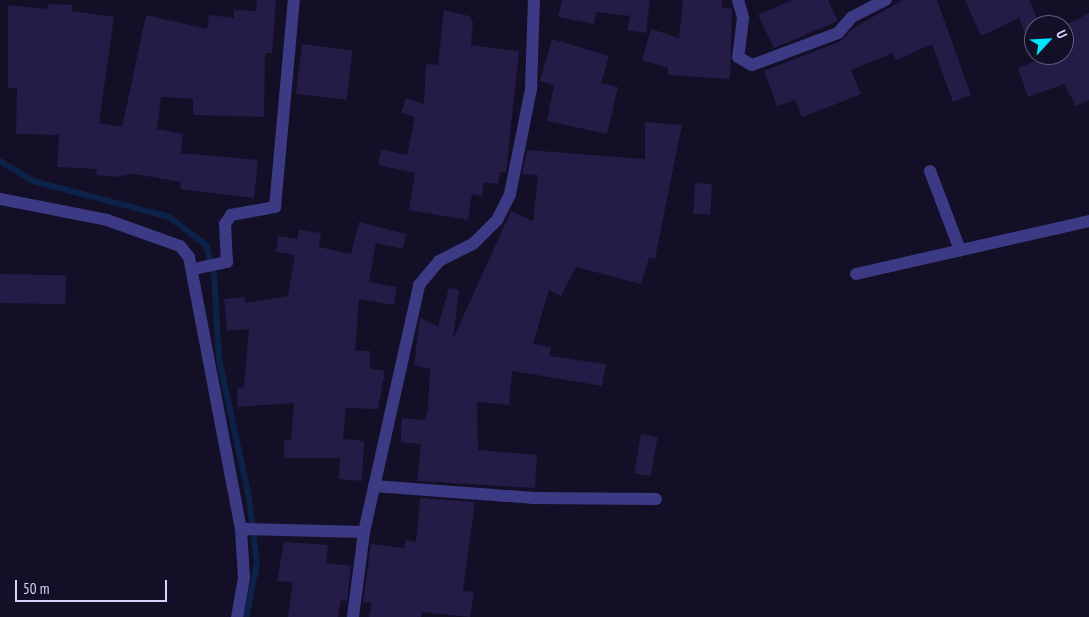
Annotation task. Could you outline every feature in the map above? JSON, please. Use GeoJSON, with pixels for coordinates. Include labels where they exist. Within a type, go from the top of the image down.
{"type":"FeatureCollection","features":[{"type":"Feature","properties":{"kind":"street"},"geometry":{"type":"LineString","coordinates":[[199,269],[224,264],[228,258],[227,219],[238,212],[266,212],[275,207],[278,198],[294,0]]}},
{"type":"Feature","properties":{"kind":"street"},"geometry":{"type":"LineString","coordinates":[[353,617],[364,532],[419,285],[439,261],[474,243],[497,220],[510,194],[532,89],[534,0]]}},
{"type":"Feature","properties":{"kind":"street"},"geometry":{"type":"LineString","coordinates":[[738,0],[743,18],[738,57],[752,65],[838,33],[852,17],[886,0]]}},
{"type":"Feature","properties":{"kind":"street"},"geometry":{"type":"LineString","coordinates":[[930,170],[960,250]]}},
{"type":"Feature","properties":{"kind":"street"},"geometry":{"type":"LineString","coordinates":[[0,199],[106,220],[180,246],[199,269],[247,530],[244,578],[238,617]]}},
{"type":"Feature","properties":{"kind":"street"},"geometry":{"type":"LineString","coordinates":[[856,274],[1089,221]]}},
{"type":"Feature","properties":{"kind":"street"},"geometry":{"type":"LineString","coordinates":[[374,486],[532,498],[656,499]]}},
{"type":"Feature","properties":{"kind":"street"},"geometry":{"type":"LineString","coordinates":[[247,530],[273,532],[364,532]]}},
{"type":"Feature","properties":{"kind":"building"},"geometry":{"type":"Polygon","coordinates":[[[257,0],[276,0],[272,53],[265,53],[264,117],[193,115],[193,99],[161,97],[157,129],[183,134],[181,153],[258,160],[254,198],[180,189],[181,182],[134,174],[114,177],[96,175],[97,169],[57,167],[59,135],[16,134],[17,88],[8,88],[8,5],[47,9],[48,4],[72,5],[72,11],[114,17],[99,123],[122,127],[146,15],[207,29],[209,15],[234,18],[234,10],[256,11],[257,0]]]}},
{"type":"Feature","properties":{"kind":"building"},"geometry":{"type":"Polygon","coordinates":[[[562,0],[650,0],[646,33],[627,30],[630,16],[596,12],[594,24],[558,17],[562,0]]]}},
{"type":"Feature","properties":{"kind":"building"},"geometry":{"type":"Polygon","coordinates":[[[683,0],[722,0],[722,8],[732,9],[730,79],[668,75],[668,68],[642,60],[651,29],[679,38],[683,0]]]}},
{"type":"Feature","properties":{"kind":"building"},"geometry":{"type":"Polygon","coordinates":[[[792,0],[828,0],[838,21],[774,48],[758,15],[792,0]]]}},
{"type":"Feature","properties":{"kind":"building"},"geometry":{"type":"Polygon","coordinates":[[[903,0],[937,0],[971,95],[953,102],[932,44],[896,60],[893,53],[851,70],[861,94],[844,101],[802,117],[795,100],[777,106],[764,71],[841,41],[853,28],[903,0]]]}},
{"type":"Feature","properties":{"kind":"building"},"geometry":{"type":"Polygon","coordinates":[[[965,0],[1029,0],[1036,15],[1024,15],[1024,31],[1019,18],[981,36],[965,0]]]}},
{"type":"Feature","properties":{"kind":"building"},"geometry":{"type":"Polygon","coordinates":[[[444,10],[469,16],[473,22],[471,45],[519,51],[506,172],[500,172],[498,184],[484,182],[482,196],[472,194],[468,220],[409,210],[415,173],[378,165],[381,149],[407,155],[415,117],[401,113],[406,98],[424,104],[426,64],[438,65],[444,10]]]}},
{"type":"Feature","properties":{"kind":"building"},"geometry":{"type":"Polygon","coordinates":[[[1089,13],[1089,100],[1076,106],[1064,84],[1028,97],[1018,68],[1026,65],[1074,65],[1074,21],[1089,13]]]}},
{"type":"Feature","properties":{"kind":"building"},"geometry":{"type":"Polygon","coordinates":[[[552,39],[609,56],[601,83],[618,87],[607,134],[547,121],[554,85],[540,81],[552,39]]]}},
{"type":"Feature","properties":{"kind":"building"},"geometry":{"type":"Polygon","coordinates":[[[302,44],[353,50],[347,100],[296,94],[302,44]]]}},
{"type":"Feature","properties":{"kind":"building"},"geometry":{"type":"Polygon","coordinates":[[[645,122],[682,125],[655,259],[649,257],[641,284],[576,267],[561,296],[549,290],[533,344],[551,347],[549,356],[606,364],[602,386],[512,371],[509,405],[477,402],[478,450],[537,455],[535,488],[417,481],[421,444],[401,442],[401,434],[402,418],[425,420],[428,408],[430,369],[414,365],[420,318],[438,326],[449,288],[459,290],[453,339],[511,211],[533,221],[538,175],[522,174],[527,150],[645,159],[645,122]]]}},
{"type":"Feature","properties":{"kind":"building"},"geometry":{"type":"Polygon","coordinates":[[[695,183],[712,184],[710,215],[693,214],[695,183]]]}},
{"type":"Feature","properties":{"kind":"building"},"geometry":{"type":"Polygon","coordinates":[[[359,222],[406,234],[403,249],[376,243],[369,282],[397,287],[394,305],[359,299],[355,351],[370,351],[370,368],[385,371],[378,409],[346,408],[343,439],[364,441],[362,481],[339,479],[340,458],[284,458],[284,440],[291,440],[294,403],[238,407],[237,388],[244,387],[249,329],[227,331],[224,299],[245,297],[245,303],[288,296],[295,255],[276,252],[278,236],[297,239],[299,230],[321,233],[319,247],[351,254],[359,222]]]}},
{"type":"Feature","properties":{"kind":"building"},"geometry":{"type":"Polygon","coordinates":[[[0,274],[66,275],[65,304],[0,303],[0,274]]]}},
{"type":"Feature","properties":{"kind":"building"},"geometry":{"type":"Polygon","coordinates":[[[641,434],[658,437],[651,476],[634,473],[641,434]]]}},
{"type":"Feature","properties":{"kind":"building"},"geometry":{"type":"Polygon","coordinates":[[[420,498],[475,502],[463,591],[474,592],[470,617],[422,612],[421,617],[369,617],[372,603],[363,602],[371,544],[404,548],[406,540],[416,542],[420,498]]]}},
{"type":"Feature","properties":{"kind":"building"},"geometry":{"type":"Polygon","coordinates":[[[284,542],[328,545],[326,563],[351,566],[347,601],[341,600],[338,617],[288,617],[293,582],[277,581],[284,542]]]}},
{"type":"Feature","properties":{"kind":"waterway"},"geometry":{"type":"LineString","coordinates":[[0,161],[33,181],[169,217],[206,245],[214,274],[219,359],[249,498],[257,564],[246,617]]}}]}
